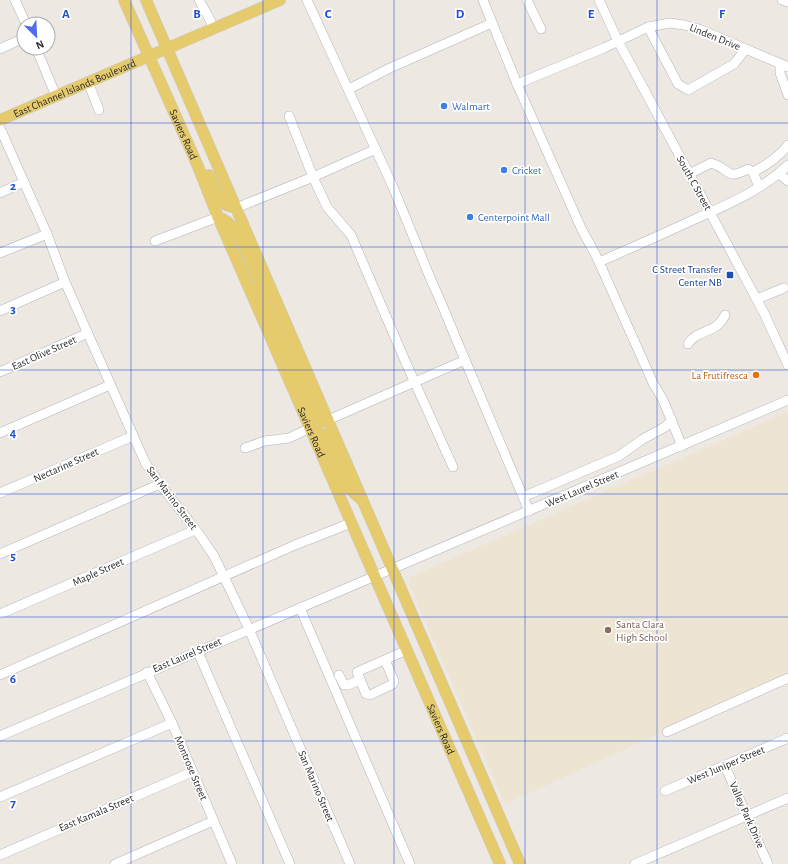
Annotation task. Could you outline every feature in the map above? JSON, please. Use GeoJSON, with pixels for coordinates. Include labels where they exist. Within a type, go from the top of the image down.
{"type":"FeatureCollection","features":[{"type":"Feature","properties":{"kind":"main road","name":"Saviers Road"},"geometry":{"type":"LineString","coordinates":[[124,0],[500,864]]}},
{"type":"Feature","properties":{"kind":"main road","name":"Saviers Road"},"geometry":{"type":"LineString","coordinates":[[146,0],[520,864]]}},
{"type":"Feature","properties":{"kind":"main road","name":"East Channel Islands Boulevard"},"geometry":{"type":"LineString","coordinates":[[0,120],[280,0]]}},
{"type":"Feature","properties":{"kind":"main road"},"geometry":{"type":"LineString","coordinates":[[190,149],[204,163],[217,194],[226,205],[236,208]]}},
{"type":"Feature","properties":{"kind":"main road"},"geometry":{"type":"LineString","coordinates":[[218,217],[226,219],[237,232],[258,281],[276,300]]}},
{"type":"Feature","properties":{"kind":"main road"},"geometry":{"type":"LineString","coordinates":[[248,286],[263,299],[313,412],[323,421],[328,420]]}},
{"type":"Feature","properties":{"kind":"main road"},"geometry":{"type":"LineString","coordinates":[[310,428],[323,435],[328,442],[347,487],[363,501]]}},
{"type":"Feature","properties":{"kind":"street"},"geometry":{"type":"LineString","coordinates":[[15,0],[22,16]]}},
{"type":"Feature","properties":{"kind":"street"},"geometry":{"type":"LineString","coordinates":[[199,0],[208,14],[214,29]]}},
{"type":"Feature","properties":{"kind":"street"},"geometry":{"type":"LineString","coordinates":[[307,0],[376,149],[529,511]]}},
{"type":"Feature","properties":{"kind":"street"},"geometry":{"type":"LineString","coordinates":[[483,0],[517,84],[582,230],[599,262],[653,383],[663,400],[682,446]]}},
{"type":"Feature","properties":{"kind":"street"},"geometry":{"type":"LineString","coordinates":[[527,0],[541,29]]}},
{"type":"Feature","properties":{"kind":"street","name":"South C Street"},"geometry":{"type":"LineString","coordinates":[[599,0],[618,41],[757,299],[788,365]]}},
{"type":"Feature","properties":{"kind":"street"},"geometry":{"type":"LineString","coordinates":[[782,0],[788,2]]}},
{"type":"Feature","properties":{"kind":"street"},"geometry":{"type":"LineString","coordinates":[[349,89],[390,68],[492,23]]}},
{"type":"Feature","properties":{"kind":"street","name":"Linden Drive"},"geometry":{"type":"LineString","coordinates":[[517,84],[648,27],[670,23],[699,29],[784,66]]}},
{"type":"Feature","properties":{"kind":"street"},"geometry":{"type":"LineString","coordinates":[[648,27],[678,84],[688,90],[734,64],[745,50]]}},
{"type":"Feature","properties":{"kind":"street"},"geometry":{"type":"LineString","coordinates":[[0,49],[16,42]]}},
{"type":"Feature","properties":{"kind":"street"},"geometry":{"type":"LineString","coordinates":[[39,56],[56,96]]}},
{"type":"Feature","properties":{"kind":"street"},"geometry":{"type":"LineString","coordinates":[[784,66],[780,73],[788,95]]}},
{"type":"Feature","properties":{"kind":"street"},"geometry":{"type":"LineString","coordinates":[[88,82],[99,110]]}},
{"type":"Feature","properties":{"kind":"street"},"geometry":{"type":"LineString","coordinates":[[290,116],[313,177],[327,207],[351,235],[414,382],[453,467]]}},
{"type":"Feature","properties":{"kind":"street","name":"San Marino Street"},"geometry":{"type":"LineString","coordinates":[[0,128],[47,234],[65,282],[146,464],[203,539],[214,556],[249,629],[350,864]]}},
{"type":"Feature","properties":{"kind":"street"},"geometry":{"type":"LineString","coordinates":[[753,172],[765,166],[781,154],[788,145]]}},
{"type":"Feature","properties":{"kind":"street"},"geometry":{"type":"LineString","coordinates":[[236,208],[313,177],[376,149]]}},
{"type":"Feature","properties":{"kind":"street"},"geometry":{"type":"LineString","coordinates":[[689,174],[711,163],[720,166],[731,175],[737,174],[748,168],[753,172],[759,187]]}},
{"type":"Feature","properties":{"kind":"street"},"geometry":{"type":"LineString","coordinates":[[599,262],[710,212],[759,187],[788,166]]}},
{"type":"Feature","properties":{"kind":"street"},"geometry":{"type":"LineString","coordinates":[[778,174],[788,181]]}},
{"type":"Feature","properties":{"kind":"street"},"geometry":{"type":"LineString","coordinates":[[0,193],[24,182]]}},
{"type":"Feature","properties":{"kind":"street"},"geometry":{"type":"LineString","coordinates":[[155,241],[218,217]]}},
{"type":"Feature","properties":{"kind":"street"},"geometry":{"type":"LineString","coordinates":[[0,253],[47,234]]}},
{"type":"Feature","properties":{"kind":"street"},"geometry":{"type":"LineString","coordinates":[[0,311],[65,282]]}},
{"type":"Feature","properties":{"kind":"street"},"geometry":{"type":"LineString","coordinates":[[757,299],[784,288]]}},
{"type":"Feature","properties":{"kind":"street"},"geometry":{"type":"LineString","coordinates":[[688,344],[693,338],[716,327],[722,322],[725,315]]}},
{"type":"Feature","properties":{"kind":"street","name":"East Olive Street"},"geometry":{"type":"LineString","coordinates":[[0,372],[88,333]]}},
{"type":"Feature","properties":{"kind":"street"},"geometry":{"type":"LineString","coordinates":[[328,420],[465,360]]}},
{"type":"Feature","properties":{"kind":"street"},"geometry":{"type":"LineString","coordinates":[[0,433],[110,385]]}},
{"type":"Feature","properties":{"kind":"street","name":"West Laurel Street"},"geometry":{"type":"LineString","coordinates":[[375,576],[788,400]]}},
{"type":"Feature","properties":{"kind":"street"},"geometry":{"type":"LineString","coordinates":[[523,497],[619,456],[643,439],[665,427],[672,420]]}},
{"type":"Feature","properties":{"kind":"street"},"geometry":{"type":"LineString","coordinates":[[245,448],[265,441],[289,438],[310,428]]}},
{"type":"Feature","properties":{"kind":"street","name":"Nectarine Street"},"geometry":{"type":"LineString","coordinates":[[0,494],[133,436]]}},
{"type":"Feature","properties":{"kind":"street"},"geometry":{"type":"LineString","coordinates":[[0,554],[160,484]]}},
{"type":"Feature","properties":{"kind":"street"},"geometry":{"type":"LineString","coordinates":[[0,675],[295,545],[351,523]]}},
{"type":"Feature","properties":{"kind":"street","name":"Maple Street"},"geometry":{"type":"LineString","coordinates":[[0,614],[195,530]]}},
{"type":"Feature","properties":{"kind":"street","name":"East Laurel Street"},"geometry":{"type":"LineString","coordinates":[[0,736],[375,576]]}},
{"type":"Feature","properties":{"kind":"street"},"geometry":{"type":"LineString","coordinates":[[300,608],[410,864]]}},
{"type":"Feature","properties":{"kind":"street"},"geometry":{"type":"LineString","coordinates":[[385,660],[394,681],[393,684],[370,695],[366,694],[357,672],[407,650]]}},
{"type":"Feature","properties":{"kind":"street"},"geometry":{"type":"LineString","coordinates":[[198,652],[290,864]]}},
{"type":"Feature","properties":{"kind":"street","name":"Montrose Street"},"geometry":{"type":"LineString","coordinates":[[147,672],[172,723],[232,864]]}},
{"type":"Feature","properties":{"kind":"street"},"geometry":{"type":"LineString","coordinates":[[339,675],[344,685],[360,680]]}},
{"type":"Feature","properties":{"kind":"street"},"geometry":{"type":"LineString","coordinates":[[667,732],[788,678]]}},
{"type":"Feature","properties":{"kind":"street"},"geometry":{"type":"LineString","coordinates":[[0,798],[172,723]]}},
{"type":"Feature","properties":{"kind":"street","name":"West Juniper Street"},"geometry":{"type":"LineString","coordinates":[[665,791],[788,738]]}},
{"type":"Feature","properties":{"kind":"street","name":"Valley Park Drive"},"geometry":{"type":"LineString","coordinates":[[725,766],[768,864]]}},
{"type":"Feature","properties":{"kind":"street","name":"East Kamala Street"},"geometry":{"type":"LineString","coordinates":[[0,855],[192,772]]}},
{"type":"Feature","properties":{"kind":"street"},"geometry":{"type":"LineString","coordinates":[[635,864],[788,798]]}},
{"type":"Feature","properties":{"kind":"street"},"geometry":{"type":"LineString","coordinates":[[115,864],[213,821]]}},
{"type":"Feature","properties":{"kind":"shaded area","name":"Santa Clara High School"},"geometry":{"type":"Polygon","coordinates":[[[788,412],[788,675],[505,804],[409,584],[409,580],[412,576],[788,412]]]}},
{"type":"Feature","properties":{"kind":"place","name":"Walmart"},"geometry":{"type":"Point","coordinates":[444,106]}},
{"type":"Feature","properties":{"kind":"place","name":"Cricket"},"geometry":{"type":"Point","coordinates":[504,170]}},
{"type":"Feature","properties":{"kind":"place","name":"Centerpoint Mall"},"geometry":{"type":"Point","coordinates":[470,217]}},
{"type":"Feature","properties":{"kind":"place","name":"C Street Transfer Center NB"},"geometry":{"type":"Point","coordinates":[730,275]}},
{"type":"Feature","properties":{"kind":"place","name":"La Frutifresca"},"geometry":{"type":"Point","coordinates":[756,375]}},
{"type":"Feature","properties":{"kind":"place","name":"Santa Clara High School"},"geometry":{"type":"Point","coordinates":[608,630]}}]}
